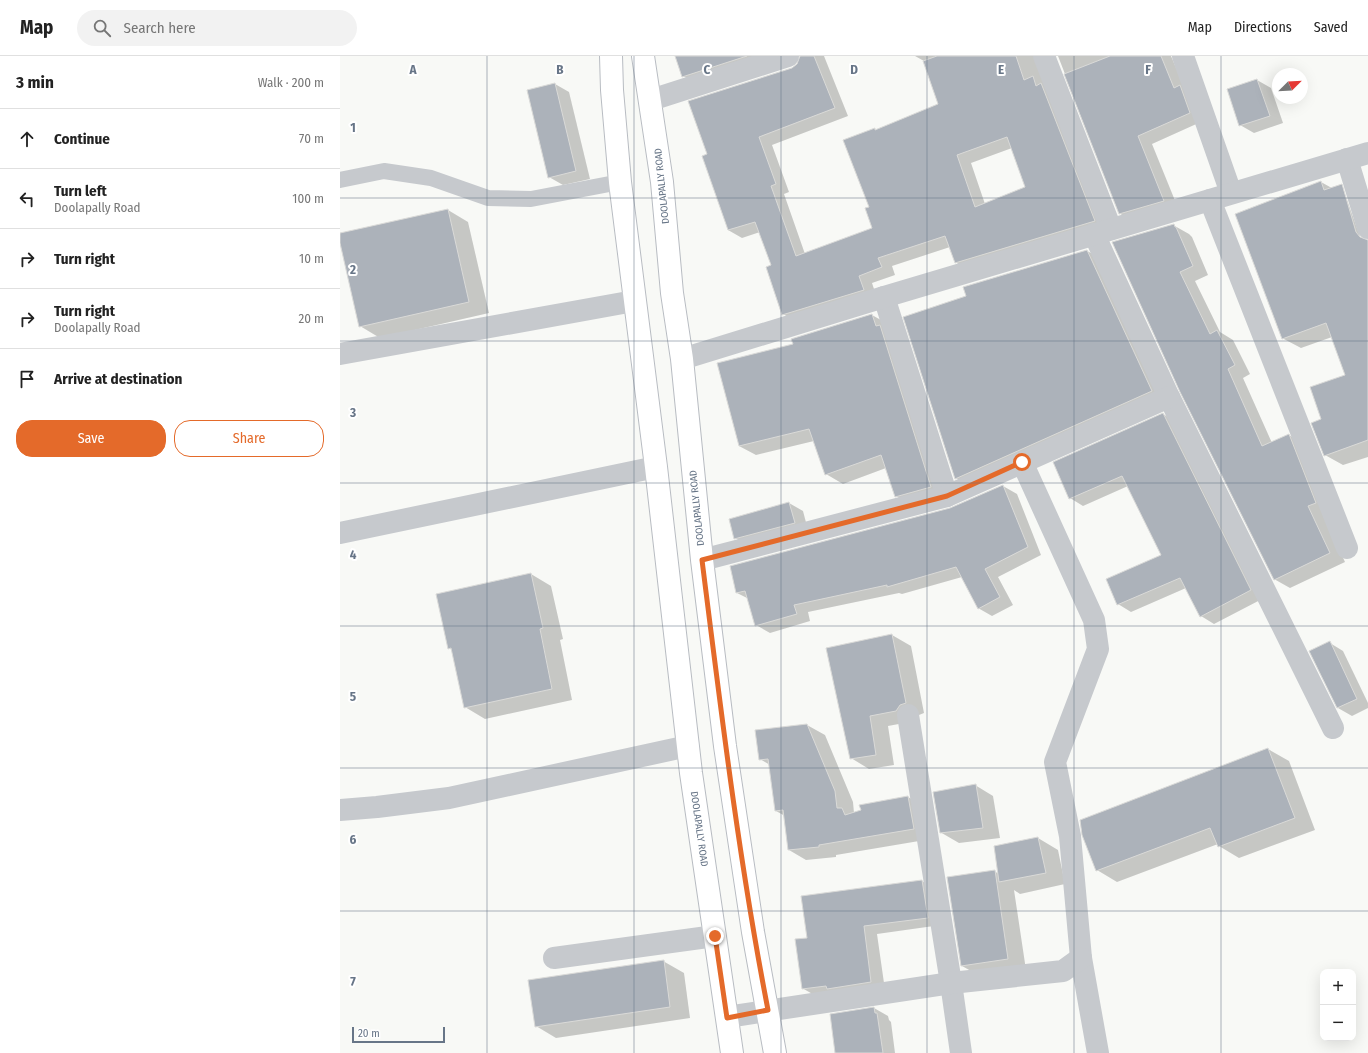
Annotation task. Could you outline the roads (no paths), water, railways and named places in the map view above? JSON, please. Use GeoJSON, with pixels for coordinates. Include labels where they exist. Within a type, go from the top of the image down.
{"type":"FeatureCollection","features":[{"type":"Feature","properties":{"kind":"main road","name":"DOOLAPALLY ROAD"},"geometry":{"type":"LineString","coordinates":[[611,56],[612,90],[620,182],[656,467],[688,746],[732,1053]]}},
{"type":"Feature","properties":{"kind":"main road","name":"DOOLAPALLY ROAD"},"geometry":{"type":"LineString","coordinates":[[643,56],[651,100],[662,182],[672,293],[682,359],[702,560],[725,746],[753,932],[775,1053]]}},
{"type":"Feature","properties":{"kind":"street"},"geometry":{"type":"LineString","coordinates":[[651,100],[788,56]]}},
{"type":"Feature","properties":{"kind":"street"},"geometry":{"type":"LineString","coordinates":[[1044,56],[1103,232],[1169,397],[1333,728]]}},
{"type":"Feature","properties":{"kind":"street"},"geometry":{"type":"LineString","coordinates":[[1183,56],[1231,194]]}},
{"type":"Feature","properties":{"kind":"street"},"geometry":{"type":"LineString","coordinates":[[682,359],[884,297],[1368,153]]}},
{"type":"Feature","properties":{"kind":"street"},"geometry":{"type":"LineString","coordinates":[[1347,159],[1368,228]]}},
{"type":"Feature","properties":{"kind":"street"},"geometry":{"type":"LineString","coordinates":[[1210,200],[1347,548]]}},
{"type":"Feature","properties":{"kind":"street"},"geometry":{"type":"LineString","coordinates":[[884,297],[947,496]]}},
{"type":"Feature","properties":{"kind":"street"},"geometry":{"type":"LineString","coordinates":[[340,354],[634,301]]}},
{"type":"Feature","properties":{"kind":"street"},"geometry":{"type":"LineString","coordinates":[[702,560],[947,496],[1169,397]]}},
{"type":"Feature","properties":{"kind":"street"},"geometry":{"type":"LineString","coordinates":[[1022,462],[1094,620],[1098,649],[1055,762],[1070,836],[1081,958],[1098,1053]]}},
{"type":"Feature","properties":{"kind":"street"},"geometry":{"type":"LineString","coordinates":[[340,533],[656,467]]}},
{"type":"Feature","properties":{"kind":"street"},"geometry":{"type":"LineString","coordinates":[[908,715],[952,983],[961,1053]]}},
{"type":"Feature","properties":{"kind":"street"},"geometry":{"type":"LineString","coordinates":[[340,810],[449,798],[688,746]]}},
{"type":"Feature","properties":{"kind":"street"},"geometry":{"type":"LineString","coordinates":[[554,958],[715,936]]}},
{"type":"Feature","properties":{"kind":"street"},"geometry":{"type":"LineString","coordinates":[[727,1018],[768,1010],[952,983],[1063,971],[1081,958]]}},
{"type":"Feature","properties":{"kind":"lane"},"geometry":{"type":"LineString","coordinates":[[340,180],[384,171],[432,178],[488,198],[531,199],[620,182]]}}]}
